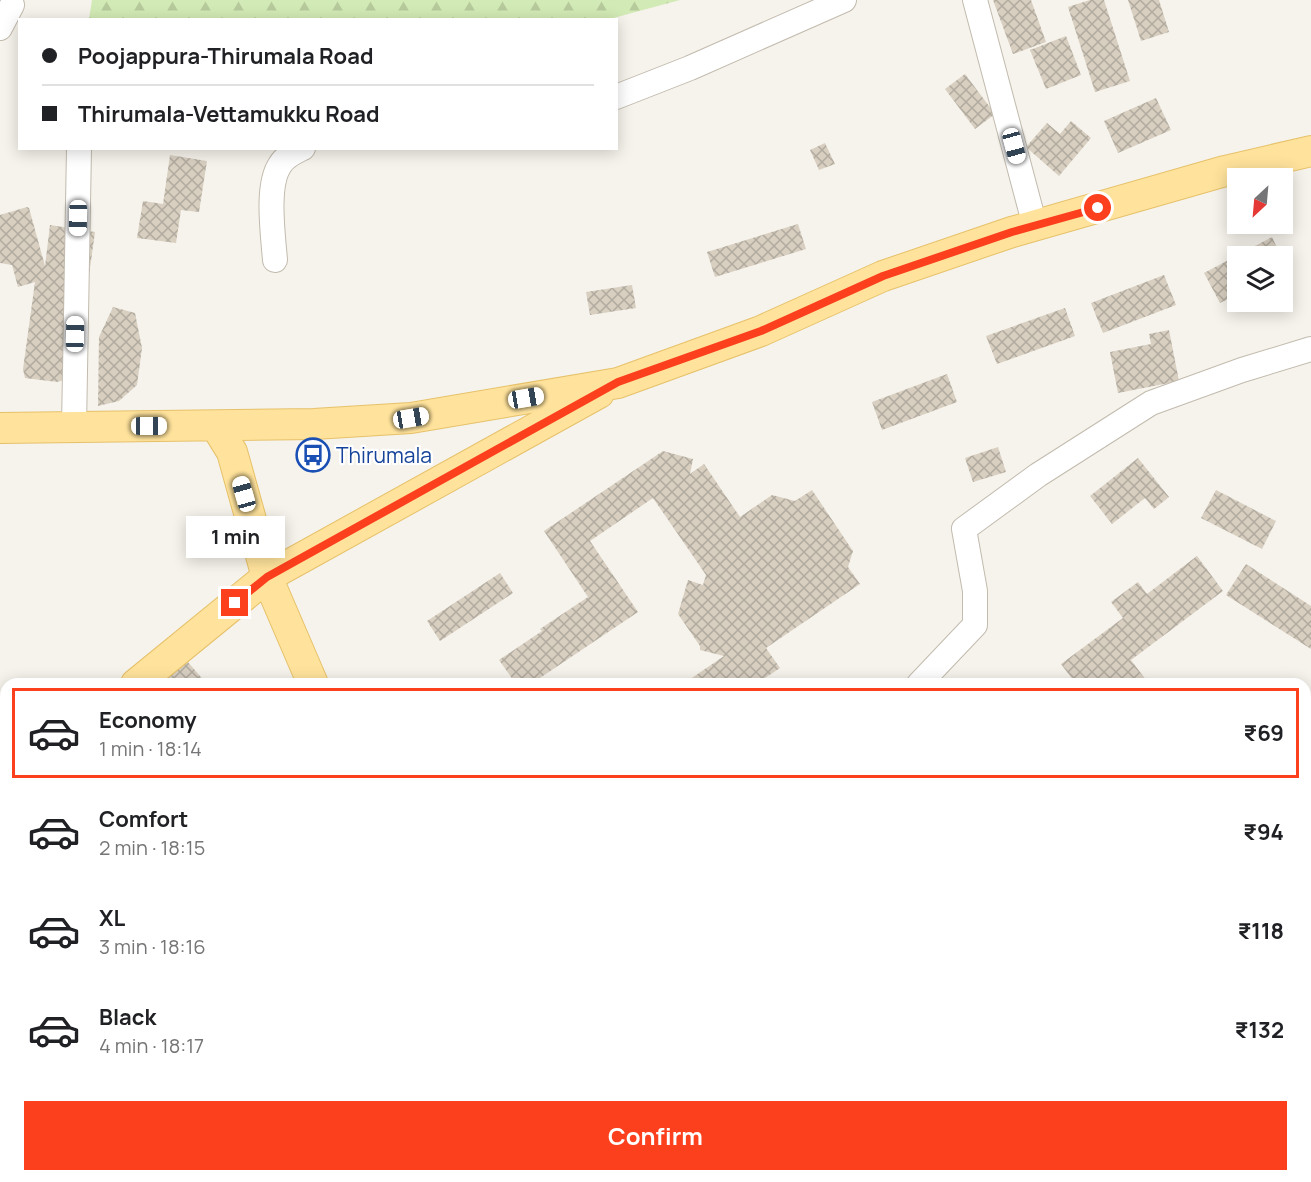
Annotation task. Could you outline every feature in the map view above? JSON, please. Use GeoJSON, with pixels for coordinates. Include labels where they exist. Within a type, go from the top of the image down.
{"type":"FeatureCollection","features":[{"type":"Feature","properties":{"kind":"main road"},"geometry":{"type":"LineString","coordinates":[[143,678],[267,577],[618,382],[761,331],[883,276],[1012,232],[1225,171],[1310,156]]}},
{"type":"Feature","properties":{"kind":"main road"},"geometry":{"type":"LineString","coordinates":[[0,428],[314,424],[411,418],[618,382]]}},
{"type":"Feature","properties":{"kind":"main road"},"geometry":{"type":"LineString","coordinates":[[216,426],[232,452],[267,577],[310,678]]}},
{"type":"Feature","properties":{"kind":"street"},"geometry":{"type":"LineString","coordinates":[[618,96],[690,68],[844,0]]}},
{"type":"Feature","properties":{"kind":"street"},"geometry":{"type":"LineString","coordinates":[[975,0],[1035,226]]}},
{"type":"Feature","properties":{"kind":"street"},"geometry":{"type":"LineString","coordinates":[[0,28],[12,4]]}},
{"type":"Feature","properties":{"kind":"street"},"geometry":{"type":"LineString","coordinates":[[74,427],[80,150]]}},
{"type":"Feature","properties":{"kind":"street"},"geometry":{"type":"LineString","coordinates":[[275,260],[271,204],[276,173],[285,158],[299,150]]}},
{"type":"Feature","properties":{"kind":"street"},"geometry":{"type":"LineString","coordinates":[[925,678],[975,625],[975,591],[964,529],[1038,475],[1151,403],[1242,370],[1311,349]]}},
{"type":"Feature","properties":{"kind":"green space"},"geometry":{"type":"Polygon","coordinates":[[[92,0],[680,0],[613,18],[89,18],[92,0]]]}},
{"type":"Feature","properties":{"kind":"building"},"geometry":{"type":"Polygon","coordinates":[[[993,0],[1031,0],[1046,42],[1013,54],[993,0]]]}},
{"type":"Feature","properties":{"kind":"building"},"geometry":{"type":"Polygon","coordinates":[[[1090,0],[1104,0],[1130,81],[1095,92],[1068,7],[1090,0]]]}},
{"type":"Feature","properties":{"kind":"building"},"geometry":{"type":"Polygon","coordinates":[[[1128,0],[1159,0],[1169,32],[1141,41],[1128,0]]]}},
{"type":"Feature","properties":{"kind":"building"},"geometry":{"type":"Polygon","coordinates":[[[1066,36],[1081,75],[1046,89],[1030,50],[1066,36]]]}},
{"type":"Feature","properties":{"kind":"building"},"geometry":{"type":"Polygon","coordinates":[[[965,74],[995,114],[975,129],[945,89],[965,74]]]}},
{"type":"Feature","properties":{"kind":"building"},"geometry":{"type":"Polygon","coordinates":[[[1156,98],[1171,130],[1118,153],[1104,121],[1156,98]]]}},
{"type":"Feature","properties":{"kind":"building"},"geometry":{"type":"Polygon","coordinates":[[[1071,121],[1091,138],[1059,176],[1026,147],[1047,123],[1060,134],[1071,121]]]}},
{"type":"Feature","properties":{"kind":"building"},"geometry":{"type":"Polygon","coordinates":[[[825,143],[835,164],[819,170],[810,150],[825,143]]]}},
{"type":"Feature","properties":{"kind":"building"},"geometry":{"type":"Polygon","coordinates":[[[170,155],[207,161],[199,212],[181,210],[176,243],[137,238],[143,201],[163,204],[170,155]]]}},
{"type":"Feature","properties":{"kind":"building"},"geometry":{"type":"Polygon","coordinates":[[[27,207],[45,266],[50,225],[95,232],[75,377],[57,382],[25,378],[23,369],[35,282],[18,287],[12,265],[0,263],[0,215],[27,207]]]}},
{"type":"Feature","properties":{"kind":"building"},"geometry":{"type":"Polygon","coordinates":[[[798,224],[806,249],[715,277],[707,252],[798,224]]]}},
{"type":"Feature","properties":{"kind":"building"},"geometry":{"type":"Polygon","coordinates":[[[1272,237],[1276,246],[1255,246],[1272,237]]]}},
{"type":"Feature","properties":{"kind":"building"},"geometry":{"type":"Polygon","coordinates":[[[1227,261],[1227,300],[1220,303],[1204,273],[1227,261]]]}},
{"type":"Feature","properties":{"kind":"building"},"geometry":{"type":"Polygon","coordinates":[[[1164,275],[1176,305],[1103,333],[1091,303],[1164,275]]]}},
{"type":"Feature","properties":{"kind":"building"},"geometry":{"type":"Polygon","coordinates":[[[632,285],[636,308],[590,315],[586,292],[632,285]]]}},
{"type":"Feature","properties":{"kind":"building"},"geometry":{"type":"Polygon","coordinates":[[[113,307],[135,313],[142,348],[137,385],[119,401],[98,406],[99,337],[113,307]]]}},
{"type":"Feature","properties":{"kind":"building"},"geometry":{"type":"Polygon","coordinates":[[[1065,308],[1075,336],[997,364],[986,336],[1065,308]]]}},
{"type":"Feature","properties":{"kind":"building"},"geometry":{"type":"Polygon","coordinates":[[[1169,330],[1179,381],[1118,393],[1110,352],[1151,344],[1149,334],[1169,330]]]}},
{"type":"Feature","properties":{"kind":"building"},"geometry":{"type":"Polygon","coordinates":[[[947,374],[957,402],[882,430],[872,402],[947,374]]]}},
{"type":"Feature","properties":{"kind":"building"},"geometry":{"type":"Polygon","coordinates":[[[998,447],[1006,472],[973,482],[965,458],[998,447]]]}},
{"type":"Feature","properties":{"kind":"building"},"geometry":{"type":"Polygon","coordinates":[[[663,451],[693,459],[690,474],[704,464],[740,517],[772,495],[795,501],[812,490],[853,551],[848,567],[860,584],[766,648],[780,668],[765,678],[692,678],[724,656],[700,650],[700,646],[678,614],[688,580],[703,585],[706,575],[653,498],[590,541],[638,612],[540,678],[512,678],[499,660],[588,597],[544,531],[663,451]]]}},
{"type":"Feature","properties":{"kind":"building"},"geometry":{"type":"Polygon","coordinates":[[[1138,458],[1169,497],[1154,509],[1145,498],[1112,524],[1090,496],[1138,458]]]}},
{"type":"Feature","properties":{"kind":"building"},"geometry":{"type":"Polygon","coordinates":[[[1216,490],[1276,521],[1262,549],[1201,518],[1216,490]]]}},
{"type":"Feature","properties":{"kind":"building"},"geometry":{"type":"Polygon","coordinates":[[[1197,556],[1223,591],[1131,660],[1144,678],[1072,678],[1061,664],[1123,618],[1111,602],[1138,582],[1147,594],[1197,556]]]}},
{"type":"Feature","properties":{"kind":"building"},"geometry":{"type":"Polygon","coordinates":[[[1246,564],[1311,606],[1311,649],[1226,595],[1246,564]]]}},
{"type":"Feature","properties":{"kind":"building"},"geometry":{"type":"Polygon","coordinates":[[[500,573],[513,593],[440,641],[427,621],[500,573]]]}},
{"type":"Feature","properties":{"kind":"building"},"geometry":{"type":"Polygon","coordinates":[[[187,661],[202,678],[168,678],[187,661]]]}},
{"type":"Feature","properties":{"kind":"place","name":"Thirumala"},"geometry":{"type":"Point","coordinates":[313,455]}},
{"type":"Feature","properties":{"kind":"route"},"geometry":{"type":"LineString","coordinates":[[235,603],[267,577],[618,382],[761,331],[883,276],[1012,232],[1098,208]]}}]}
